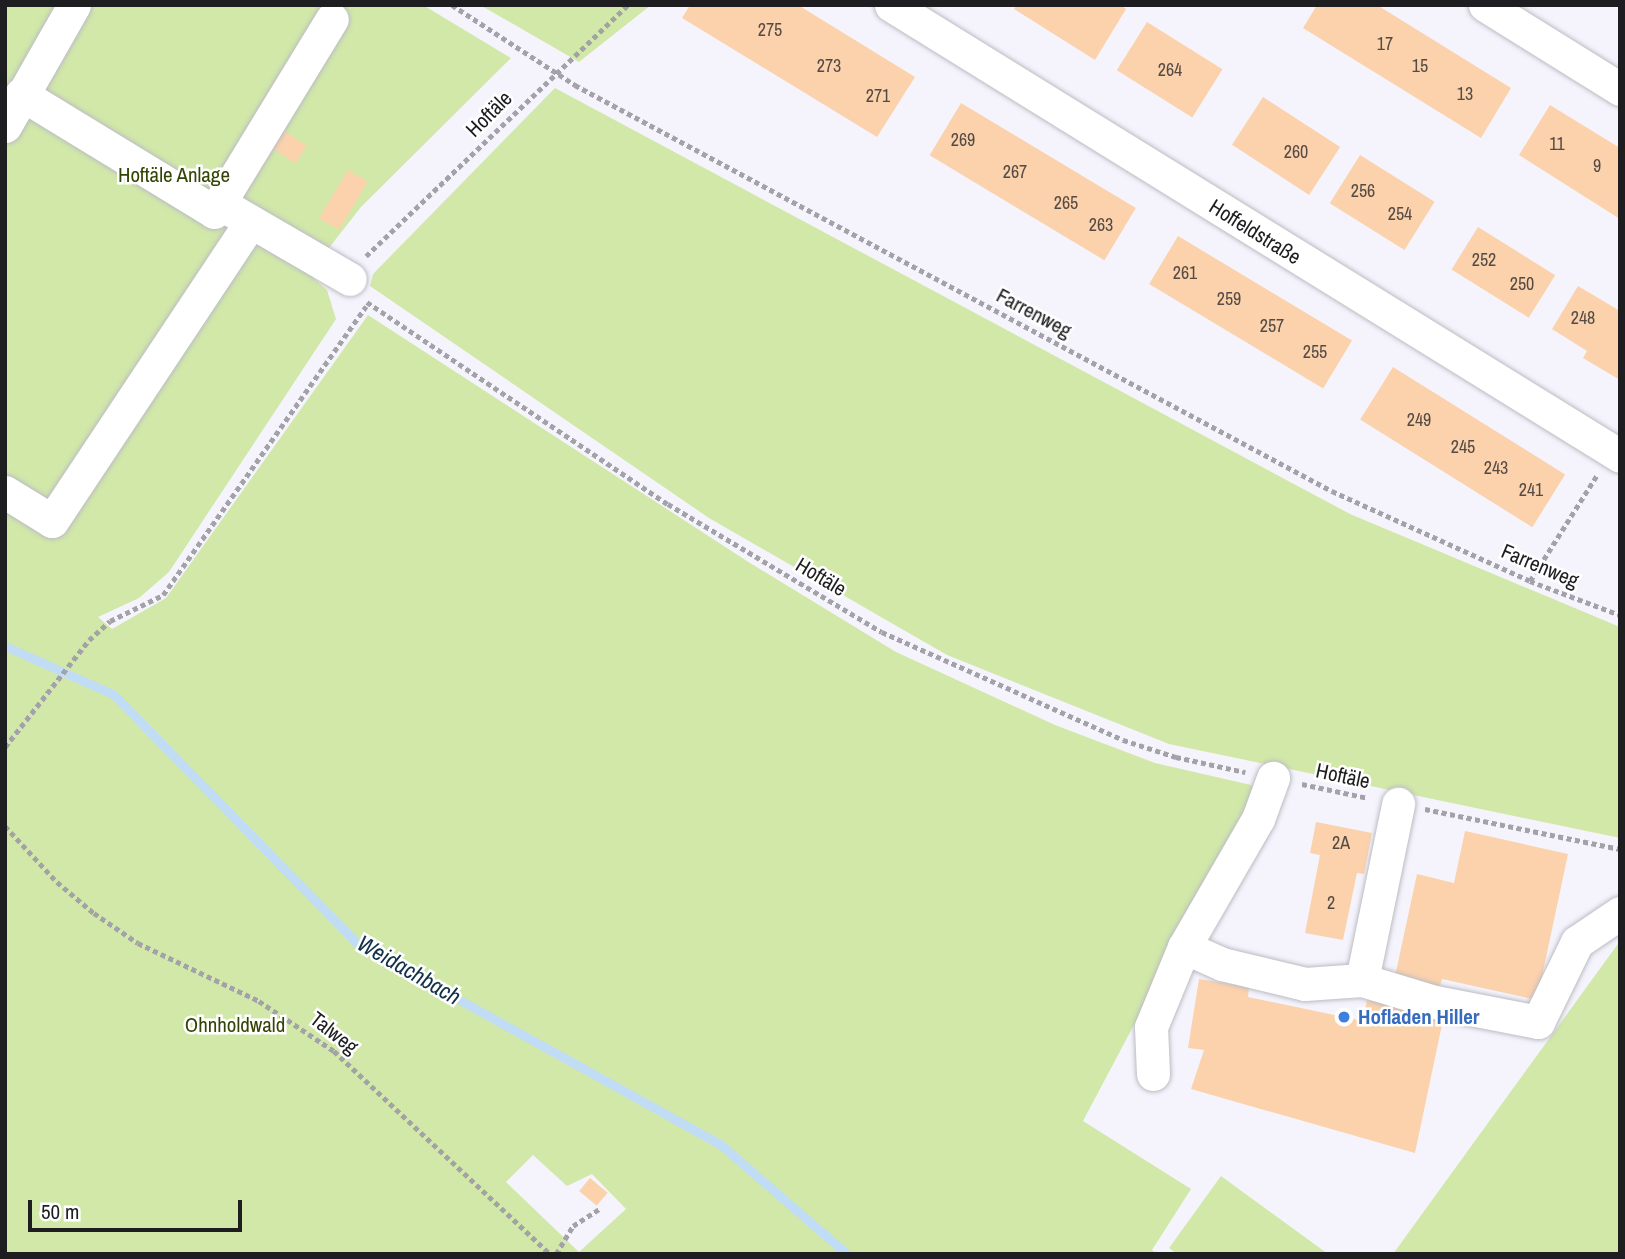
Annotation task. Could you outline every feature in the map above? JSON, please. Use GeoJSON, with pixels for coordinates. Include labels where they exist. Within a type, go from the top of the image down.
{"type":"FeatureCollection","features":[{"type":"Feature","properties":{"kind":"street"},"geometry":{"type":"LineString","coordinates":[[5,126],[74,5]]}},
{"type":"Feature","properties":{"kind":"street","name":"Hoffeldstraße"},"geometry":{"type":"LineString","coordinates":[[891,5],[1615,454]]}},
{"type":"Feature","properties":{"kind":"street"},"geometry":{"type":"LineString","coordinates":[[1485,5],[1620,89]]}},
{"type":"Feature","properties":{"kind":"street"},"geometry":{"type":"LineString","coordinates":[[21,94],[214,212],[332,19]]}},
{"type":"Feature","properties":{"kind":"street"},"geometry":{"type":"LineString","coordinates":[[219,204],[359,291]]}},
{"type":"Feature","properties":{"kind":"street"},"geometry":{"type":"LineString","coordinates":[[5,492],[52,521],[251,222]]}},
{"type":"Feature","properties":{"kind":"street"},"geometry":{"type":"LineString","coordinates":[[1153,1074],[1151,1027],[1184,947],[1258,819],[1273,778]]}},
{"type":"Feature","properties":{"kind":"street"},"geometry":{"type":"LineString","coordinates":[[1362,980],[1398,804]]}},
{"type":"Feature","properties":{"kind":"street"},"geometry":{"type":"LineString","coordinates":[[1184,947],[1222,964],[1305,984],[1362,980],[1435,1002],[1538,1022],[1577,942],[1620,913]]}},
{"type":"Feature","properties":{"kind":"path","name":"Farrenweg"},"geometry":{"type":"LineString","coordinates":[[452,5],[554,72],[794,205],[1332,491],[1530,581],[1620,615]]}},
{"type":"Feature","properties":{"kind":"path","name":"Hoftäle"},"geometry":{"type":"LineString","coordinates":[[628,5],[573,61],[554,72],[356,266],[359,291],[668,504],[881,632],[1123,740],[1176,757],[1620,849]]}},
{"type":"Feature","properties":{"kind":"path"},"geometry":{"type":"LineString","coordinates":[[5,747],[66,664],[110,621],[163,594],[359,291]]}},
{"type":"Feature","properties":{"kind":"path"},"geometry":{"type":"LineString","coordinates":[[1530,581],[1615,454]]}},
{"type":"Feature","properties":{"kind":"path","name":"Talweg"},"geometry":{"type":"LineString","coordinates":[[5,826],[57,881],[94,913],[138,943],[259,1001],[334,1051],[553,1254]]}},
{"type":"Feature","properties":{"kind":"path"},"geometry":{"type":"LineString","coordinates":[[553,1254],[573,1226],[601,1208]]}},
{"type":"Feature","properties":{"kind":"green space"},"geometry":{"type":"Polygon","coordinates":[[[5,5],[423,5],[511,58],[361,207],[325,253],[313,278],[327,290],[336,319],[169,572],[139,598],[98,617],[112,629],[166,598],[368,315],[750,563],[896,652],[1055,725],[1155,763],[1260,787],[1083,1121],[1191,1189],[1152,1250],[1157,1254],[5,1254],[5,5]],[[533,1155],[506,1182],[579,1252],[626,1209],[592,1174],[567,1186],[533,1155]]]}},
{"type":"Feature","properties":{"kind":"green space"},"geometry":{"type":"Polygon","coordinates":[[[480,5],[651,5],[579,62],[480,5]]]}},
{"type":"Feature","properties":{"kind":"green space"},"geometry":{"type":"Polygon","coordinates":[[[555,88],[1350,514],[1620,627],[1620,838],[1169,744],[947,655],[709,518],[370,286],[373,274],[555,88]]]}},
{"type":"Feature","properties":{"kind":"green space"},"geometry":{"type":"Polygon","coordinates":[[[1620,941],[1620,1254],[1393,1254],[1620,941]]]}},
{"type":"Feature","properties":{"kind":"green space"},"geometry":{"type":"Polygon","coordinates":[[[1221,1176],[1328,1254],[1177,1254],[1169,1248],[1221,1176]]]}},
{"type":"Feature","properties":{"kind":"building"},"geometry":{"type":"Polygon","coordinates":[[[690,5],[798,5],[915,77],[877,137],[682,18],[690,5]]]}},
{"type":"Feature","properties":{"kind":"building"},"geometry":{"type":"Polygon","coordinates":[[[1017,5],[1121,5],[1126,9],[1095,60],[1014,9],[1017,5]]]}},
{"type":"Feature","properties":{"kind":"building"},"geometry":{"type":"Polygon","coordinates":[[[1317,5],[1377,5],[1511,88],[1481,138],[1303,28],[1317,5]]]}},
{"type":"Feature","properties":{"kind":"building"},"geometry":{"type":"Polygon","coordinates":[[[1147,22],[1222,69],[1192,118],[1117,70],[1147,22]]]}},
{"type":"Feature","properties":{"kind":"building"},"geometry":{"type":"Polygon","coordinates":[[[1263,97],[1340,147],[1309,195],[1232,145],[1263,97]]]}},
{"type":"Feature","properties":{"kind":"building"},"geometry":{"type":"Polygon","coordinates":[[[961,103],[1136,208],[1104,260],[930,155],[961,103]]]}},
{"type":"Feature","properties":{"kind":"building"},"geometry":{"type":"Polygon","coordinates":[[[1550,105],[1620,148],[1620,219],[1519,155],[1550,105]]]}},
{"type":"Feature","properties":{"kind":"building"},"geometry":{"type":"Polygon","coordinates":[[[284,131],[307,146],[295,163],[273,149],[284,131]]]}},
{"type":"Feature","properties":{"kind":"building"},"geometry":{"type":"Polygon","coordinates":[[[1360,155],[1435,202],[1404,250],[1330,203],[1360,155]]]}},
{"type":"Feature","properties":{"kind":"building"},"geometry":{"type":"Polygon","coordinates":[[[348,170],[368,182],[339,230],[319,218],[348,170]]]}},
{"type":"Feature","properties":{"kind":"building"},"geometry":{"type":"Polygon","coordinates":[[[1478,227],[1555,275],[1529,318],[1452,269],[1478,227]]]}},
{"type":"Feature","properties":{"kind":"building"},"geometry":{"type":"Polygon","coordinates":[[[1178,236],[1352,341],[1323,389],[1149,284],[1178,236]]]}},
{"type":"Feature","properties":{"kind":"building"},"geometry":{"type":"Polygon","coordinates":[[[1578,286],[1620,311],[1620,380],[1583,358],[1587,351],[1552,329],[1578,286]]]}},
{"type":"Feature","properties":{"kind":"building"},"geometry":{"type":"Polygon","coordinates":[[[1393,367],[1565,475],[1532,527],[1360,420],[1393,367]]]}},
{"type":"Feature","properties":{"kind":"building"},"geometry":{"type":"Polygon","coordinates":[[[1316,822],[1372,833],[1364,874],[1357,873],[1343,940],[1305,933],[1320,855],[1310,853],[1316,822]]]}},
{"type":"Feature","properties":{"kind":"building"},"geometry":{"type":"Polygon","coordinates":[[[1465,831],[1568,854],[1537,1000],[1442,979],[1439,990],[1394,981],[1417,874],[1454,883],[1465,831]]]}},
{"type":"Feature","properties":{"kind":"building"},"geometry":{"type":"Polygon","coordinates":[[[1199,979],[1249,987],[1248,997],[1363,1021],[1367,1000],[1444,1015],[1415,1153],[1191,1089],[1204,1050],[1188,1048],[1199,979]]]}},
{"type":"Feature","properties":{"kind":"building"},"geometry":{"type":"Polygon","coordinates":[[[590,1178],[608,1193],[597,1206],[579,1191],[590,1178]]]}},
{"type":"Feature","properties":{"kind":"waterway","name":"Weidachbach"},"geometry":{"type":"LineString","coordinates":[[5,646],[113,694],[357,943],[720,1144],[847,1254]]}},
{"type":"Feature","properties":{"kind":"place","name":"Hofladen Hiller"},"geometry":{"type":"Point","coordinates":[1344,1017]}},
{"type":"Feature","properties":{"kind":"park label","name":"Hoftäle Anlage"},"geometry":{"type":"Point","coordinates":[174,175]}},
{"type":"Feature","properties":{"kind":"park label","name":"Ohnholdwald"},"geometry":{"type":"Point","coordinates":[235,1025]}}]}
